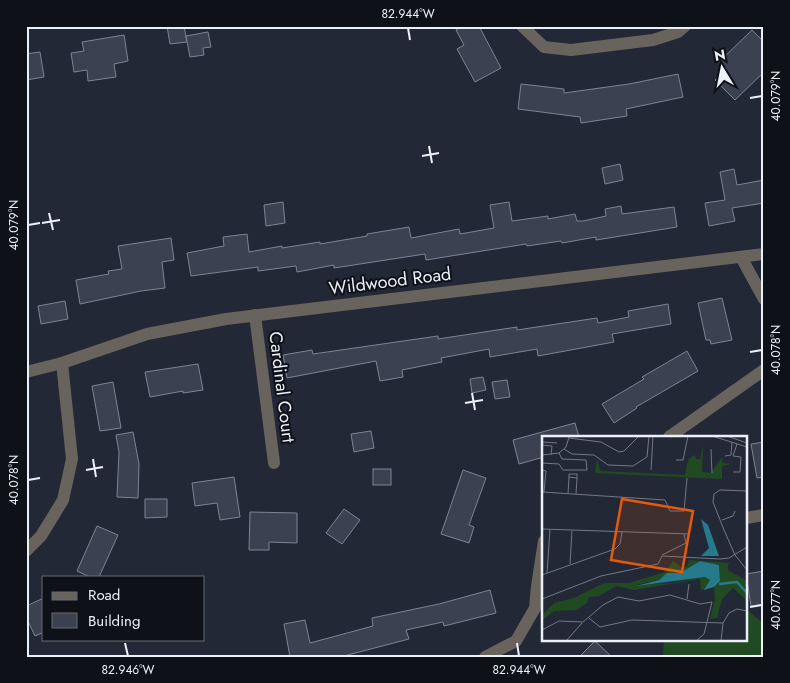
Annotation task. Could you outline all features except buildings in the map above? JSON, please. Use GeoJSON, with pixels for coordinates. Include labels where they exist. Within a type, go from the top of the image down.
{"type":"FeatureCollection","features":[{"type":"Feature","properties":{"kind":"street"},"geometry":{"type":"LineString","coordinates":[[522,26],[544,47],[571,50],[653,40],[678,32],[685,26]]}},
{"type":"Feature","properties":{"kind":"street","name":"Wildwood Road"},"geometry":{"type":"LineString","coordinates":[[26,372],[62,363],[147,334],[255,315],[764,254]]}},
{"type":"Feature","properties":{"kind":"street"},"geometry":{"type":"LineString","coordinates":[[741,257],[764,299]]}},
{"type":"Feature","properties":{"kind":"street","name":"Cardinal Court"},"geometry":{"type":"LineString","coordinates":[[255,315],[274,463]]}},
{"type":"Feature","properties":{"kind":"street"},"geometry":{"type":"LineString","coordinates":[[26,551],[41,536],[63,500],[72,459],[62,363]]}},
{"type":"Feature","properties":{"kind":"street"},"geometry":{"type":"LineString","coordinates":[[670,436],[764,370]]}},
{"type":"Feature","properties":{"kind":"street"},"geometry":{"type":"LineString","coordinates":[[748,518],[764,515]]}},
{"type":"Feature","properties":{"kind":"street"},"geometry":{"type":"LineString","coordinates":[[485,657],[516,641],[535,608],[542,550]]}},
{"type":"Feature","properties":{"kind":"green space"},"geometry":{"type":"Polygon","coordinates":[[[748,611],[764,624],[764,657],[663,657],[664,640],[748,640],[748,611]]]}}]}
